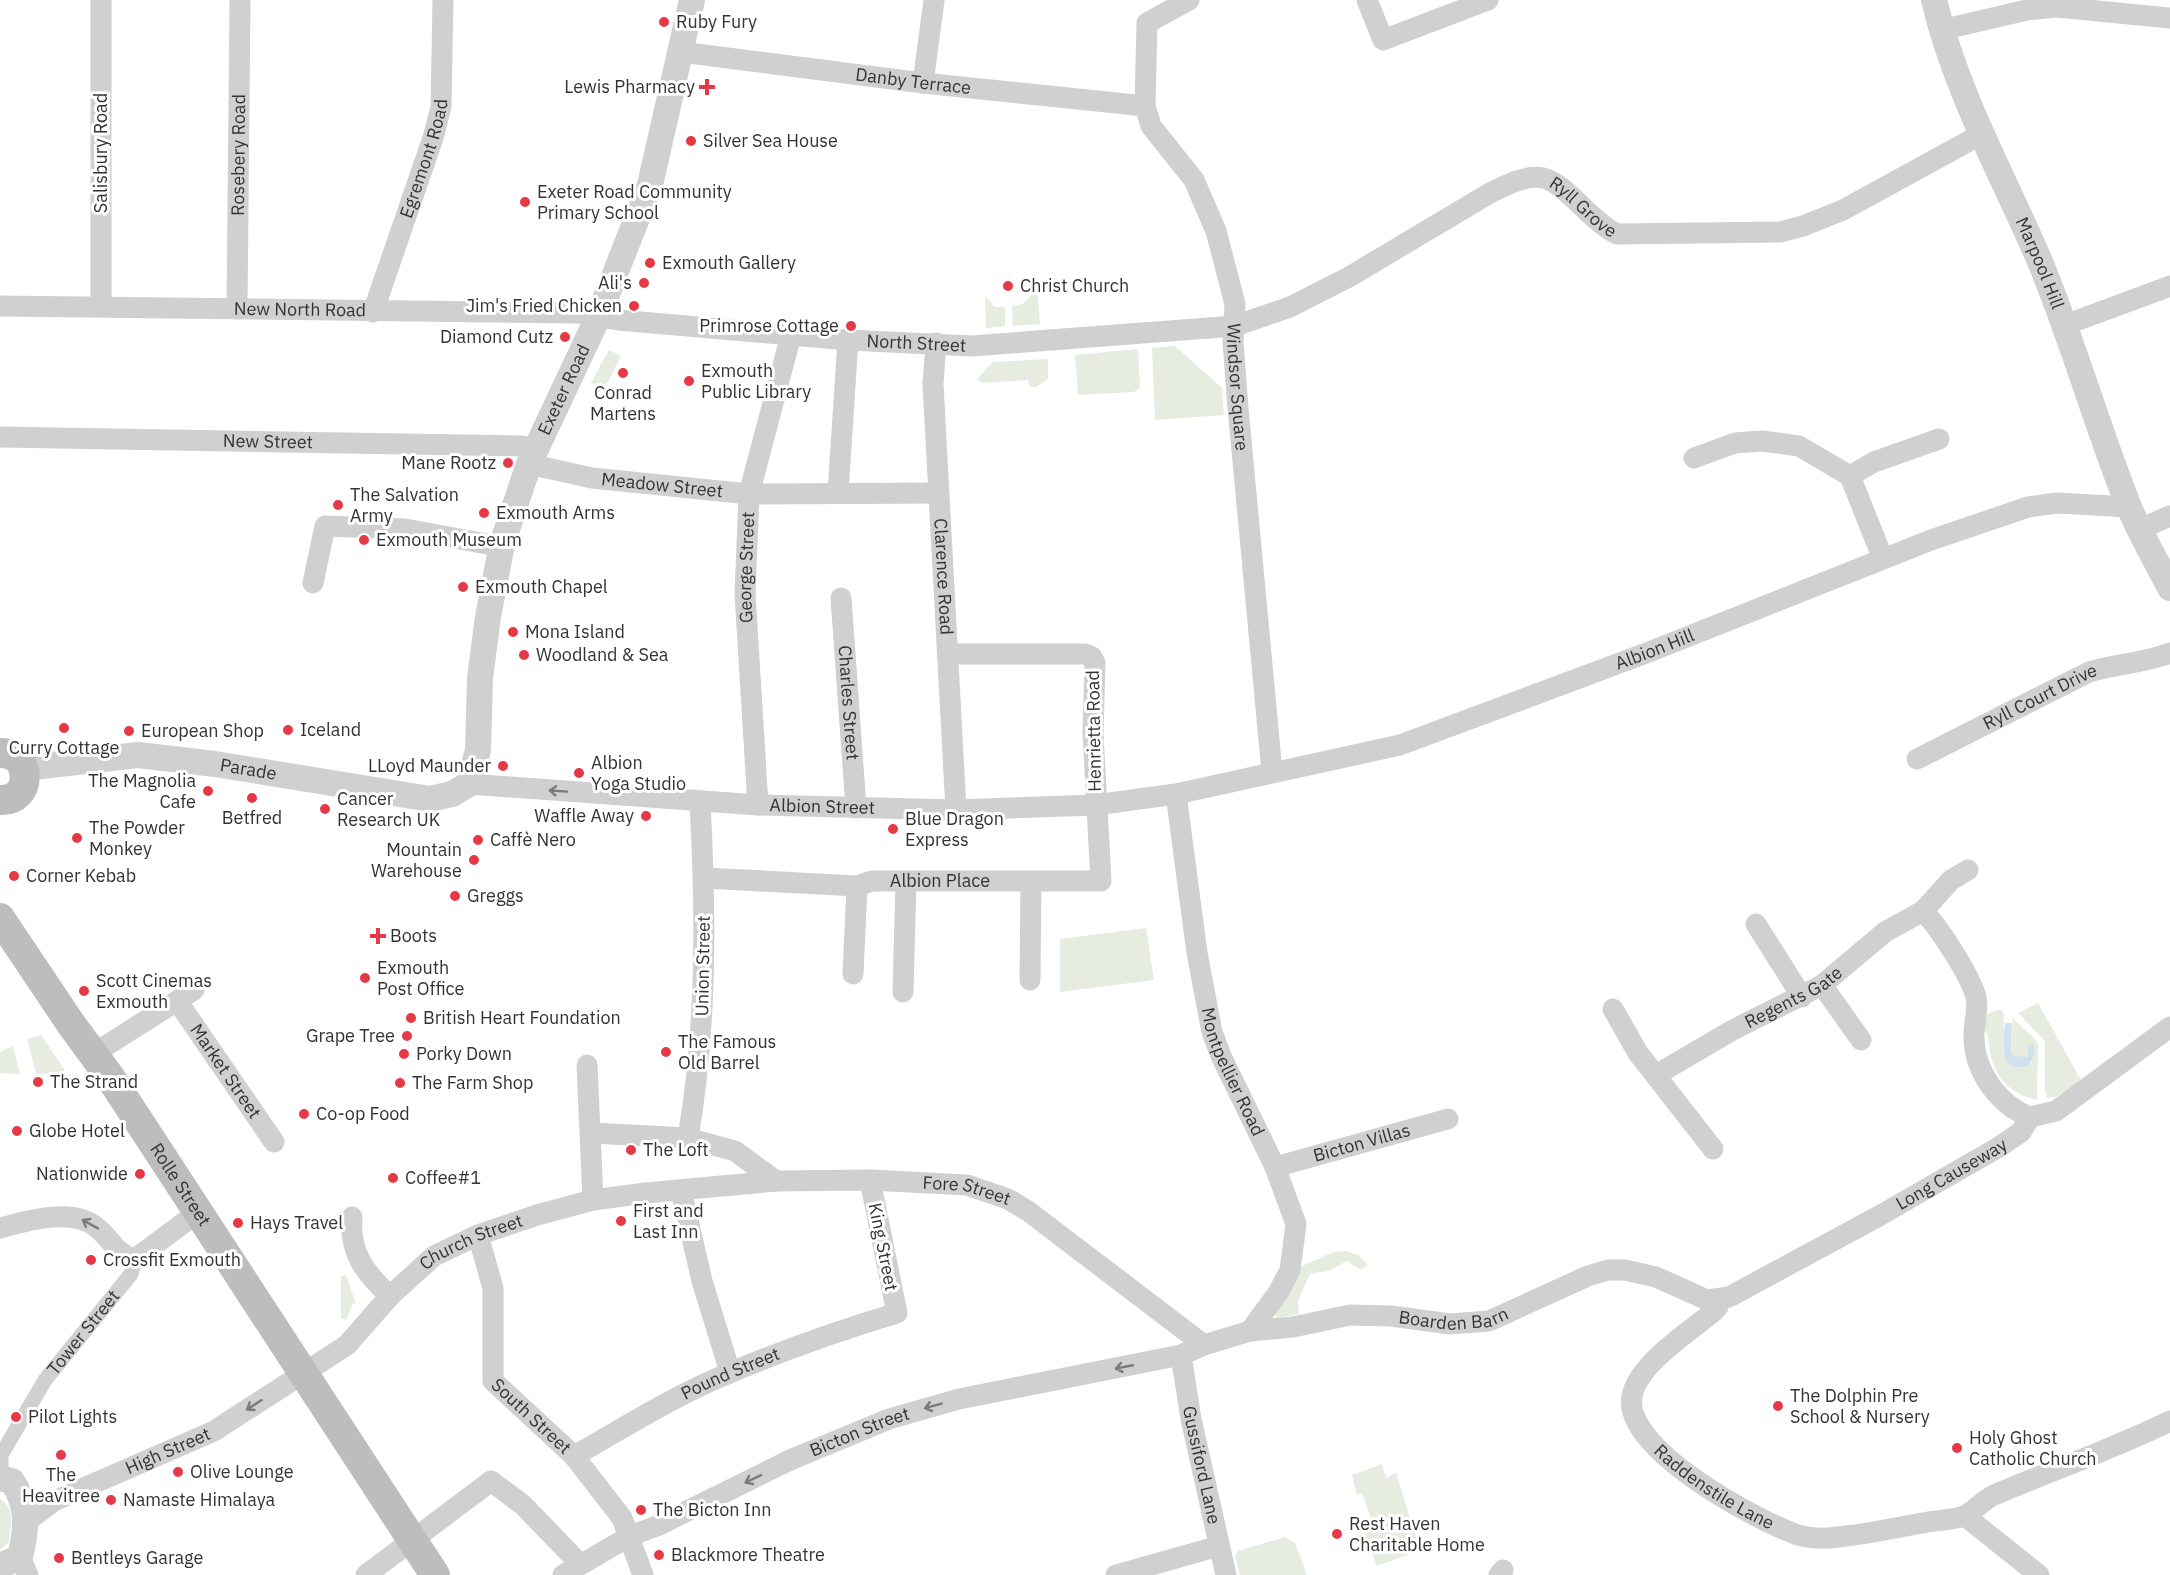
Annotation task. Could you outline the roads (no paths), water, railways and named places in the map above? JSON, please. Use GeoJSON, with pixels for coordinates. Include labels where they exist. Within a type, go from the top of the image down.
{"type":"FeatureCollection","features":[{"type":"Feature","properties":{"kind":"main road"},"geometry":{"type":"LineString","coordinates":[[0,800],[12,798],[23,789],[26,775],[12,760]]}},
{"type":"Feature","properties":{"kind":"main road","name":"Rolle Street"},"geometry":{"type":"LineString","coordinates":[[0,918],[93,1054],[435,1575]]}},
{"type":"Feature","properties":{"kind":"street","name":"Salisbury Road"},"geometry":{"type":"LineString","coordinates":[[101,0],[101,307]]}},
{"type":"Feature","properties":{"kind":"street","name":"Rosebery Road"},"geometry":{"type":"LineString","coordinates":[[237,309],[240,0]]}},
{"type":"Feature","properties":{"kind":"street","name":"Egremont Road"},"geometry":{"type":"LineString","coordinates":[[373,312],[434,138],[441,107],[443,0]]}},
{"type":"Feature","properties":{"kind":"street","name":"Exeter Road"},"geometry":{"type":"LineString","coordinates":[[469,784],[478,750],[480,678],[488,617],[502,544],[533,457],[598,316],[650,185],[692,0]]}},
{"type":"Feature","properties":{"kind":"street"},"geometry":{"type":"LineString","coordinates":[[923,83],[934,0]]}},
{"type":"Feature","properties":{"kind":"street","name":"Windsor Square"},"geometry":{"type":"LineString","coordinates":[[1189,0],[1147,23],[1145,106],[1150,126],[1194,180],[1216,231],[1235,304],[1233,342],[1238,408],[1247,482],[1272,772]]}},
{"type":"Feature","properties":{"kind":"street"},"geometry":{"type":"LineString","coordinates":[[1367,0],[1383,40],[1488,0]]}},
{"type":"Feature","properties":{"kind":"street","name":"Marpool Hill"},"geometry":{"type":"LineString","coordinates":[[1934,0],[1941,30],[1980,135],[2041,264],[2135,518],[2170,588]]}},
{"type":"Feature","properties":{"kind":"street"},"geometry":{"type":"LineString","coordinates":[[1941,30],[2027,10],[2057,7],[2170,18]]}},
{"type":"Feature","properties":{"kind":"street","name":"Danby Terrace"},"geometry":{"type":"LineString","coordinates":[[681,52],[923,83],[1145,106]]}},
{"type":"Feature","properties":{"kind":"street","name":"Ryll Grove"},"geometry":{"type":"LineString","coordinates":[[1235,326],[1290,307],[1349,277],[1480,198],[1513,182],[1543,178],[1561,188],[1603,228],[1617,234],[1780,232],[1843,210],[1980,135]]}},
{"type":"Feature","properties":{"kind":"street"},"geometry":{"type":"LineString","coordinates":[[2065,325],[2170,286]]}},
{"type":"Feature","properties":{"kind":"street","name":"New North Road"},"geometry":{"type":"LineString","coordinates":[[0,306],[578,313],[598,316]]}},
{"type":"Feature","properties":{"kind":"street","name":"North Street"},"geometry":{"type":"LineString","coordinates":[[598,316],[848,340],[983,346],[1235,326]]}},
{"type":"Feature","properties":{"kind":"street","name":"George Street"},"geometry":{"type":"LineString","coordinates":[[758,805],[745,594],[749,494],[791,335]]}},
{"type":"Feature","properties":{"kind":"street"},"geometry":{"type":"LineString","coordinates":[[838,493],[848,340]]}},
{"type":"Feature","properties":{"kind":"street","name":"Clarence Road"},"geometry":{"type":"LineString","coordinates":[[936,344],[933,384],[956,810]]}},
{"type":"Feature","properties":{"kind":"street","name":"New Street"},"geometry":{"type":"LineString","coordinates":[[0,437],[522,446],[533,457]]}},
{"type":"Feature","properties":{"kind":"street"},"geometry":{"type":"LineString","coordinates":[[1850,476],[1874,462],[1939,440]]}},
{"type":"Feature","properties":{"kind":"street"},"geometry":{"type":"LineString","coordinates":[[1694,458],[1735,443],[1762,441],[1799,446],[1850,476],[1883,559]]}},
{"type":"Feature","properties":{"kind":"street","name":"Meadow Street"},"geometry":{"type":"LineString","coordinates":[[533,457],[592,478],[749,494],[939,493]]}},
{"type":"Feature","properties":{"kind":"street","name":"Albion Hill"},"geometry":{"type":"LineString","coordinates":[[1176,794],[1272,772],[1324,764],[1400,745],[1649,652],[1883,559],[2028,507],[2057,503],[2135,518]]}},
{"type":"Feature","properties":{"kind":"street"},"geometry":{"type":"LineString","coordinates":[[2135,518],[2170,516]]}},
{"type":"Feature","properties":{"kind":"street"},"geometry":{"type":"LineString","coordinates":[[313,583],[325,526],[405,530],[487,544],[502,544]]}},
{"type":"Feature","properties":{"kind":"street","name":"Charles Street"},"geometry":{"type":"LineString","coordinates":[[841,598],[856,808]]}},
{"type":"Feature","properties":{"kind":"street","name":"Ryll Court Drive"},"geometry":{"type":"LineString","coordinates":[[1917,759],[2089,672],[2116,664],[2157,658],[2170,653]]}},
{"type":"Feature","properties":{"kind":"street","name":"Henrietta Road"},"geometry":{"type":"LineString","coordinates":[[949,654],[1085,654],[1092,657],[1095,663],[1095,805]]}},
{"type":"Feature","properties":{"kind":"street","name":"Parade"},"geometry":{"type":"LineString","coordinates":[[12,760],[138,755],[215,764],[430,799],[452,794],[469,784]]}},
{"type":"Feature","properties":{"kind":"street","name":"Albion Street"},"geometry":{"type":"LineString","coordinates":[[469,784],[700,802],[956,810],[1095,805],[1176,794]]}},
{"type":"Feature","properties":{"kind":"street","name":"Montpellier Road"},"geometry":{"type":"LineString","coordinates":[[1176,794],[1197,953],[1212,1032],[1221,1056],[1275,1167],[1296,1224],[1294,1252],[1281,1287],[1250,1332]]}},
{"type":"Feature","properties":{"kind":"street","name":"Union Street"},"geometry":{"type":"LineString","coordinates":[[688,1138],[698,1083],[704,1000],[704,878],[700,802]]}},
{"type":"Feature","properties":{"kind":"street","name":"Albion Place"},"geometry":{"type":"LineString","coordinates":[[704,878],[857,886],[872,881],[1101,881],[1095,805]]}},
{"type":"Feature","properties":{"kind":"street","name":"Regents Gate"},"geometry":{"type":"LineString","coordinates":[[1656,1075],[1731,1031],[1803,997],[1822,985],[1885,933],[1923,911],[1951,880],[1968,870]]}},
{"type":"Feature","properties":{"kind":"street"},"geometry":{"type":"LineString","coordinates":[[903,992],[906,881]]}},
{"type":"Feature","properties":{"kind":"street"},"geometry":{"type":"LineString","coordinates":[[1030,980],[1031,882]]}},
{"type":"Feature","properties":{"kind":"street"},"geometry":{"type":"LineString","coordinates":[[853,974],[857,886]]}},
{"type":"Feature","properties":{"kind":"street"},"geometry":{"type":"LineString","coordinates":[[1923,911],[1938,926],[1976,997],[1974,1040],[1984,1074],[2004,1102],[2015,1111],[2030,1117],[2043,1116],[2056,1111],[2170,1027]]}},
{"type":"Feature","properties":{"kind":"street"},"geometry":{"type":"LineString","coordinates":[[1756,924],[1803,997]]}},
{"type":"Feature","properties":{"kind":"street"},"geometry":{"type":"LineString","coordinates":[[1822,985],[1861,1040]]}},
{"type":"Feature","properties":{"kind":"street","name":"Market Street"},"geometry":{"type":"LineString","coordinates":[[93,1054],[186,996],[274,1142]]}},
{"type":"Feature","properties":{"kind":"street"},"geometry":{"type":"LineString","coordinates":[[1613,1009],[1638,1053],[1713,1149]]}},
{"type":"Feature","properties":{"kind":"street"},"geometry":{"type":"LineString","coordinates":[[587,1065],[593,1200]]}},
{"type":"Feature","properties":{"kind":"street","name":"Long Causeway"},"geometry":{"type":"LineString","coordinates":[[1718,1300],[1729,1297],[1803,1258],[1942,1180],[2021,1132],[2030,1117]]}},
{"type":"Feature","properties":{"kind":"street","name":"Bicton Villas"},"geometry":{"type":"LineString","coordinates":[[1275,1167],[1448,1119]]}},
{"type":"Feature","properties":{"kind":"street"},"geometry":{"type":"LineString","coordinates":[[591,1133],[688,1138],[735,1151],[776,1181]]}},
{"type":"Feature","properties":{"kind":"street","name":"Fore Street"},"geometry":{"type":"LineString","coordinates":[[681,1190],[776,1181],[870,1180],[967,1185],[1008,1199],[1204,1345]]}},
{"type":"Feature","properties":{"kind":"street","name":"King Street"},"geometry":{"type":"LineString","coordinates":[[870,1180],[897,1313]]}},
{"type":"Feature","properties":{"kind":"street"},"geometry":{"type":"LineString","coordinates":[[681,1190],[702,1281],[730,1372]]}},
{"type":"Feature","properties":{"kind":"street","name":"Church Street"},"geometry":{"type":"LineString","coordinates":[[304,1374],[347,1345],[390,1296],[434,1256],[478,1235],[593,1200],[681,1190]]}},
{"type":"Feature","properties":{"kind":"street","name":"Tower Street"},"geometry":{"type":"LineString","coordinates":[[1,1477],[1,1455],[45,1380],[131,1274],[135,1259],[198,1214]]}},
{"type":"Feature","properties":{"kind":"street"},"geometry":{"type":"LineString","coordinates":[[352,1217],[351,1232],[360,1264],[390,1296]]}},
{"type":"Feature","properties":{"kind":"street"},"geometry":{"type":"LineString","coordinates":[[0,1228],[51,1219],[81,1219],[98,1228],[119,1253],[135,1259]]}},
{"type":"Feature","properties":{"kind":"street","name":"South Street"},"geometry":{"type":"LineString","coordinates":[[478,1235],[493,1288],[493,1381],[574,1456],[622,1518],[643,1575]]}},
{"type":"Feature","properties":{"kind":"street","name":"Boarden Barn"},"geometry":{"type":"LineString","coordinates":[[1181,1355],[1204,1345],[1250,1332],[1293,1327],[1350,1315],[1391,1316],[1450,1324],[1489,1321],[1588,1276],[1616,1270],[1656,1277],[1707,1300],[1718,1300]]}},
{"type":"Feature","properties":{"kind":"street","name":"Raddenstile Lane"},"geometry":{"type":"LineString","coordinates":[[1718,1300],[1718,1307],[1651,1364],[1634,1389],[1632,1408],[1638,1428],[1669,1460],[1726,1501],[1798,1534],[1813,1538],[1856,1535],[1965,1516],[1990,1497],[2139,1437],[2170,1421]]}},
{"type":"Feature","properties":{"kind":"street","name":"Pound Street"},"geometry":{"type":"LineString","coordinates":[[574,1456],[730,1372],[833,1333],[897,1313]]}},
{"type":"Feature","properties":{"kind":"street","name":"Bicton Street"},"geometry":{"type":"LineString","coordinates":[[571,1569],[630,1536],[657,1526],[790,1460],[889,1419],[959,1399],[1181,1355]]}},
{"type":"Feature","properties":{"kind":"street","name":"Gussiford Lane"},"geometry":{"type":"LineString","coordinates":[[1181,1355],[1191,1419],[1226,1575]]}},
{"type":"Feature","properties":{"kind":"street","name":"High Street"},"geometry":{"type":"LineString","coordinates":[[27,1521],[54,1501],[214,1431],[304,1374]]}},
{"type":"Feature","properties":{"kind":"street"},"geometry":{"type":"LineString","coordinates":[[1,1477],[12,1481],[20,1493],[27,1521],[16,1566]]}},
{"type":"Feature","properties":{"kind":"street"},"geometry":{"type":"LineString","coordinates":[[366,1575],[491,1481],[523,1505],[571,1569]]}},
{"type":"Feature","properties":{"kind":"street"},"geometry":{"type":"LineString","coordinates":[[1965,1516],[2039,1575]]}},
{"type":"Feature","properties":{"kind":"street"},"geometry":{"type":"LineString","coordinates":[[1116,1575],[1219,1546]]}},
{"type":"Feature","properties":{"kind":"water"},"geometry":{"type":"Polygon","coordinates":[[[2005,1023],[2012,1023],[2011,1052],[2014,1056],[2027,1057],[2028,1045],[2034,1044],[2034,1055],[2029,1065],[2011,1066],[2007,1061],[2003,1047],[2005,1023]]]}},
{"type":"Feature","properties":{"kind":"place","name":"Ruby Fury"},"geometry":{"type":"Point","coordinates":[664,22]}},
{"type":"Feature","properties":{"kind":"place","name":"Lewis Pharmacy"},"geometry":{"type":"Point","coordinates":[707,87]}},
{"type":"Feature","properties":{"kind":"place","name":"Silver Sea House"},"geometry":{"type":"Point","coordinates":[691,141]}},
{"type":"Feature","properties":{"kind":"place","name":"Exeter Road Community Primary School"},"geometry":{"type":"Point","coordinates":[525,202]}},
{"type":"Feature","properties":{"kind":"place","name":"Exmouth Gallery"},"geometry":{"type":"Point","coordinates":[650,263]}},
{"type":"Feature","properties":{"kind":"place","name":"Ali's"},"geometry":{"type":"Point","coordinates":[644,283]}},
{"type":"Feature","properties":{"kind":"place","name":"Christ Church"},"geometry":{"type":"Point","coordinates":[1008,286]}},
{"type":"Feature","properties":{"kind":"place","name":"Jim's Fried Chicken"},"geometry":{"type":"Point","coordinates":[634,306]}},
{"type":"Feature","properties":{"kind":"place","name":"Primrose Cottage"},"geometry":{"type":"Point","coordinates":[851,326]}},
{"type":"Feature","properties":{"kind":"place","name":"Diamond Cutz"},"geometry":{"type":"Point","coordinates":[565,337]}},
{"type":"Feature","properties":{"kind":"place","name":"Conrad Martens"},"geometry":{"type":"Point","coordinates":[623,373]}},
{"type":"Feature","properties":{"kind":"place","name":"Exmouth Public Library"},"geometry":{"type":"Point","coordinates":[689,381]}},
{"type":"Feature","properties":{"kind":"place","name":"Mane Rootz"},"geometry":{"type":"Point","coordinates":[508,463]}},
{"type":"Feature","properties":{"kind":"place","name":"The Salvation Army"},"geometry":{"type":"Point","coordinates":[338,505]}},
{"type":"Feature","properties":{"kind":"place","name":"Exmouth Arms"},"geometry":{"type":"Point","coordinates":[484,513]}},
{"type":"Feature","properties":{"kind":"place","name":"Exmouth Museum"},"geometry":{"type":"Point","coordinates":[364,540]}},
{"type":"Feature","properties":{"kind":"place","name":"Exmouth Chapel"},"geometry":{"type":"Point","coordinates":[463,587]}},
{"type":"Feature","properties":{"kind":"place","name":"Mona Island"},"geometry":{"type":"Point","coordinates":[513,632]}},
{"type":"Feature","properties":{"kind":"place","name":"Woodland & Sea"},"geometry":{"type":"Point","coordinates":[524,655]}},
{"type":"Feature","properties":{"kind":"place","name":"Curry Cottage"},"geometry":{"type":"Point","coordinates":[64,728]}},
{"type":"Feature","properties":{"kind":"place","name":"Iceland"},"geometry":{"type":"Point","coordinates":[288,730]}},
{"type":"Feature","properties":{"kind":"place","name":"European Shop"},"geometry":{"type":"Point","coordinates":[129,731]}},
{"type":"Feature","properties":{"kind":"place","name":"LLoyd Maunder"},"geometry":{"type":"Point","coordinates":[503,766]}},
{"type":"Feature","properties":{"kind":"place","name":"Albion Yoga Studio"},"geometry":{"type":"Point","coordinates":[579,773]}},
{"type":"Feature","properties":{"kind":"place","name":"The Magnolia Cafe"},"geometry":{"type":"Point","coordinates":[208,791]}},
{"type":"Feature","properties":{"kind":"place","name":"Betfred"},"geometry":{"type":"Point","coordinates":[252,798]}},
{"type":"Feature","properties":{"kind":"place","name":"Cancer Research UK"},"geometry":{"type":"Point","coordinates":[325,809]}},
{"type":"Feature","properties":{"kind":"place","name":"Waffle Away"},"geometry":{"type":"Point","coordinates":[646,816]}},
{"type":"Feature","properties":{"kind":"place","name":"Blue Dragon Express"},"geometry":{"type":"Point","coordinates":[893,829]}},
{"type":"Feature","properties":{"kind":"place","name":"The Powder Monkey"},"geometry":{"type":"Point","coordinates":[77,838]}},
{"type":"Feature","properties":{"kind":"place","name":"Caffè Nero"},"geometry":{"type":"Point","coordinates":[478,840]}},
{"type":"Feature","properties":{"kind":"place","name":"Mountain Warehouse"},"geometry":{"type":"Point","coordinates":[474,860]}},
{"type":"Feature","properties":{"kind":"place","name":"Corner Kebab"},"geometry":{"type":"Point","coordinates":[14,876]}},
{"type":"Feature","properties":{"kind":"place","name":"Greggs"},"geometry":{"type":"Point","coordinates":[455,896]}},
{"type":"Feature","properties":{"kind":"place","name":"Boots"},"geometry":{"type":"Point","coordinates":[378,936]}},
{"type":"Feature","properties":{"kind":"place","name":"Exmouth Post Office"},"geometry":{"type":"Point","coordinates":[365,978]}},
{"type":"Feature","properties":{"kind":"place","name":"Scott Cinemas Exmouth"},"geometry":{"type":"Point","coordinates":[84,991]}},
{"type":"Feature","properties":{"kind":"place","name":"British Heart Foundation"},"geometry":{"type":"Point","coordinates":[411,1018]}},
{"type":"Feature","properties":{"kind":"place","name":"Grape Tree"},"geometry":{"type":"Point","coordinates":[407,1036]}},
{"type":"Feature","properties":{"kind":"place","name":"The Famous Old Barrel"},"geometry":{"type":"Point","coordinates":[666,1052]}},
{"type":"Feature","properties":{"kind":"place","name":"Porky Down"},"geometry":{"type":"Point","coordinates":[404,1054]}},
{"type":"Feature","properties":{"kind":"place","name":"The Strand"},"geometry":{"type":"Point","coordinates":[38,1082]}},
{"type":"Feature","properties":{"kind":"place","name":"The Farm Shop"},"geometry":{"type":"Point","coordinates":[400,1083]}},
{"type":"Feature","properties":{"kind":"place","name":"Co-op Food"},"geometry":{"type":"Point","coordinates":[304,1114]}},
{"type":"Feature","properties":{"kind":"place","name":"Globe Hotel"},"geometry":{"type":"Point","coordinates":[17,1131]}},
{"type":"Feature","properties":{"kind":"place","name":"The Loft"},"geometry":{"type":"Point","coordinates":[631,1150]}},
{"type":"Feature","properties":{"kind":"place","name":"Nationwide"},"geometry":{"type":"Point","coordinates":[140,1174]}},
{"type":"Feature","properties":{"kind":"place","name":"Coffee#1"},"geometry":{"type":"Point","coordinates":[393,1178]}},
{"type":"Feature","properties":{"kind":"place","name":"First and Last Inn"},"geometry":{"type":"Point","coordinates":[621,1221]}},
{"type":"Feature","properties":{"kind":"place","name":"Hays Travel"},"geometry":{"type":"Point","coordinates":[238,1223]}},
{"type":"Feature","properties":{"kind":"place","name":"Crossfit Exmouth"},"geometry":{"type":"Point","coordinates":[91,1260]}},
{"type":"Feature","properties":{"kind":"place","name":"The Dolphin Pre School & Nursery"},"geometry":{"type":"Point","coordinates":[1778,1406]}},
{"type":"Feature","properties":{"kind":"place","name":"Pilot Lights"},"geometry":{"type":"Point","coordinates":[16,1417]}},
{"type":"Feature","properties":{"kind":"place","name":"Holy Ghost Catholic Church"},"geometry":{"type":"Point","coordinates":[1957,1448]}},
{"type":"Feature","properties":{"kind":"place","name":"The Heavitree"},"geometry":{"type":"Point","coordinates":[61,1455]}},
{"type":"Feature","properties":{"kind":"place","name":"Olive Lounge"},"geometry":{"type":"Point","coordinates":[178,1472]}},
{"type":"Feature","properties":{"kind":"place","name":"Namaste Himalaya"},"geometry":{"type":"Point","coordinates":[111,1500]}},
{"type":"Feature","properties":{"kind":"place","name":"The Bicton Inn"},"geometry":{"type":"Point","coordinates":[641,1510]}},
{"type":"Feature","properties":{"kind":"place","name":"Rest Haven Charitable Home"},"geometry":{"type":"Point","coordinates":[1337,1534]}},
{"type":"Feature","properties":{"kind":"place","name":"Blackmore Theatre"},"geometry":{"type":"Point","coordinates":[659,1555]}},
{"type":"Feature","properties":{"kind":"place","name":"Bentleys Garage"},"geometry":{"type":"Point","coordinates":[59,1558]}}]}
